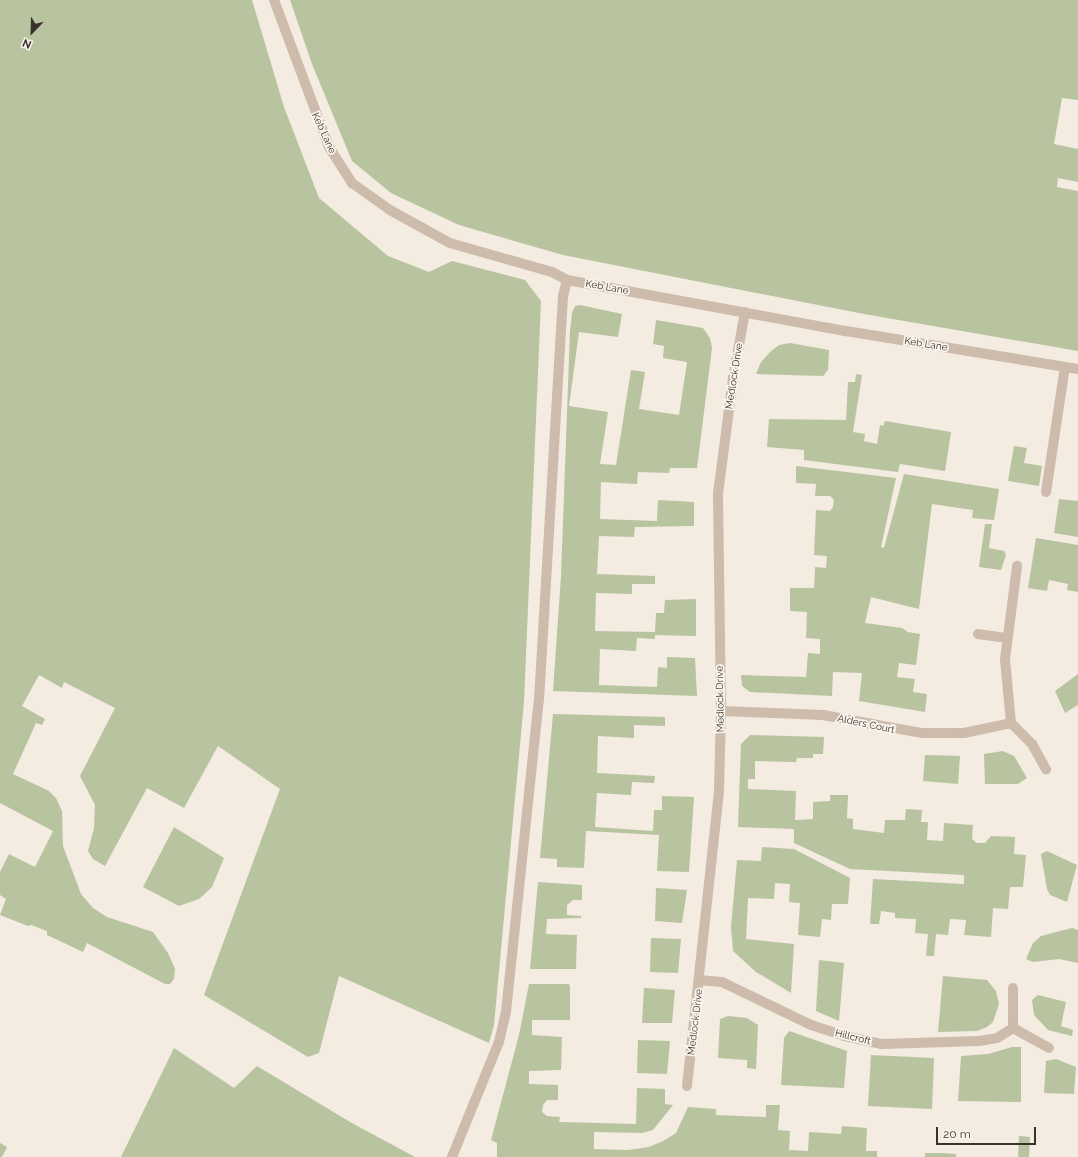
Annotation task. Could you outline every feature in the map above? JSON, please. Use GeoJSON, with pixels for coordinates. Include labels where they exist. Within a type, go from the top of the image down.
{"type":"FeatureCollection","features":[{"type":"Feature","properties":{"kind":"street","name":"Keb Lane"},"geometry":{"type":"LineString","coordinates":[[274,0],[326,140],[352,183],[390,210],[450,243],[552,272],[567,280],[1078,369]]}},
{"type":"Feature","properties":{"kind":"street"},"geometry":{"type":"LineString","coordinates":[[452,1157],[499,1042],[506,1012],[539,700],[563,296],[567,280]]}},
{"type":"Feature","properties":{"kind":"street","name":"Medlock Drive"},"geometry":{"type":"LineString","coordinates":[[687,1086],[700,980],[717,812],[721,711],[718,494],[733,378],[745,312]]}},
{"type":"Feature","properties":{"kind":"street"},"geometry":{"type":"LineString","coordinates":[[1046,492],[1065,367]]}},
{"type":"Feature","properties":{"kind":"street"},"geometry":{"type":"LineString","coordinates":[[1017,566],[1006,638],[1005,659],[1011,723],[1032,744],[1046,769]]}},
{"type":"Feature","properties":{"kind":"street"},"geometry":{"type":"LineString","coordinates":[[978,634],[1006,638]]}},
{"type":"Feature","properties":{"kind":"street","name":"Alders Court"},"geometry":{"type":"LineString","coordinates":[[721,711],[823,715],[922,733],[964,733],[1011,723]]}},
{"type":"Feature","properties":{"kind":"street","name":"Hillcroft"},"geometry":{"type":"LineString","coordinates":[[700,980],[722,982],[811,1025],[844,1036],[882,1044],[979,1041],[997,1038],[1013,1028]]}},
{"type":"Feature","properties":{"kind":"street"},"geometry":{"type":"LineString","coordinates":[[1012,988],[1013,1028],[1049,1048]]}},
{"type":"Feature","properties":{"kind":"green space"},"geometry":{"type":"Polygon","coordinates":[[[0,0],[252,0],[284,107],[319,198],[388,256],[429,272],[452,261],[525,280],[541,301],[524,702],[494,1025],[489,1043],[339,976],[319,1053],[308,1057],[204,995],[280,789],[218,746],[184,808],[147,788],[105,866],[93,859],[88,851],[94,828],[95,805],[80,776],[115,708],[64,682],[62,688],[39,675],[22,706],[45,719],[42,725],[36,723],[13,774],[49,791],[56,798],[62,811],[63,846],[81,894],[93,908],[107,917],[153,932],[168,953],[175,969],[174,979],[170,984],[165,984],[87,943],[83,952],[47,935],[47,931],[31,925],[28,926],[0,915],[6,899],[0,895],[0,872],[9,854],[35,867],[53,831],[0,803],[0,0]]]}},
{"type":"Feature","properties":{"kind":"green space"},"geometry":{"type":"Polygon","coordinates":[[[290,0],[1078,0],[1078,100],[1062,98],[1054,144],[1078,149],[1078,182],[1058,178],[1057,187],[1078,191],[1078,351],[864,314],[563,255],[459,225],[391,193],[352,161],[312,64],[290,0]]]}},
{"type":"Feature","properties":{"kind":"green space"},"geometry":{"type":"Polygon","coordinates":[[[580,305],[622,314],[618,337],[579,332],[569,406],[608,412],[600,464],[616,465],[631,370],[645,372],[639,409],[679,415],[687,362],[663,358],[664,346],[653,344],[656,320],[703,328],[710,338],[712,348],[697,468],[670,468],[669,473],[638,472],[637,484],[601,482],[600,519],[657,521],[658,500],[694,502],[694,526],[635,527],[634,537],[599,536],[597,574],[655,576],[655,584],[632,584],[632,594],[596,593],[595,631],[655,632],[656,613],[664,613],[665,600],[696,599],[696,636],[655,635],[655,639],[637,638],[636,651],[600,649],[599,685],[657,687],[658,667],[667,668],[667,657],[695,658],[697,696],[553,691],[561,576],[570,331],[572,313],[575,306],[580,305]]]}},
{"type":"Feature","properties":{"kind":"green space"},"geometry":{"type":"Polygon","coordinates":[[[790,343],[829,350],[828,370],[823,376],[756,374],[761,362],[770,352],[779,345],[790,343]]]}},
{"type":"Feature","properties":{"kind":"green space"},"geometry":{"type":"Polygon","coordinates":[[[856,374],[862,375],[853,432],[865,434],[864,441],[877,444],[880,425],[883,426],[885,421],[951,432],[945,471],[900,464],[898,472],[804,460],[804,450],[767,447],[769,419],[846,420],[848,382],[855,382],[856,374]]]}},
{"type":"Feature","properties":{"kind":"green space"},"geometry":{"type":"Polygon","coordinates":[[[1014,446],[1027,448],[1024,463],[1042,466],[1039,486],[1008,481],[1014,446]]]}},
{"type":"Feature","properties":{"kind":"green space"},"geometry":{"type":"Polygon","coordinates":[[[796,466],[896,478],[881,547],[884,548],[904,474],[999,489],[994,520],[972,518],[973,510],[932,504],[919,609],[871,597],[865,623],[902,628],[908,632],[920,634],[916,665],[899,663],[897,677],[915,679],[913,692],[927,694],[925,712],[859,701],[862,673],[833,672],[832,696],[750,692],[742,686],[741,675],[806,677],[808,653],[820,654],[820,639],[806,638],[807,612],[790,611],[790,588],[814,588],[815,567],[826,568],[827,556],[814,555],[816,510],[830,511],[833,507],[834,500],[830,496],[815,496],[816,484],[796,483],[796,466]]]}},
{"type":"Feature","properties":{"kind":"green space"},"geometry":{"type":"Polygon","coordinates":[[[1059,499],[1078,501],[1078,537],[1054,533],[1059,499]]]}},
{"type":"Feature","properties":{"kind":"green space"},"geometry":{"type":"Polygon","coordinates":[[[985,524],[992,524],[989,548],[1004,551],[1006,555],[1001,570],[979,567],[985,524]]]}},
{"type":"Feature","properties":{"kind":"green space"},"geometry":{"type":"Polygon","coordinates":[[[1036,538],[1078,545],[1078,592],[1067,590],[1068,584],[1049,580],[1047,591],[1028,588],[1036,538]]]}},
{"type":"Feature","properties":{"kind":"green space"},"geometry":{"type":"Polygon","coordinates":[[[1078,674],[1078,705],[1065,713],[1055,691],[1078,674]]]}},
{"type":"Feature","properties":{"kind":"green space"},"geometry":{"type":"Polygon","coordinates":[[[553,714],[665,717],[665,726],[634,725],[634,738],[598,736],[597,773],[655,776],[654,783],[632,782],[631,795],[597,793],[595,827],[653,831],[654,810],[662,810],[662,796],[694,797],[689,872],[657,871],[659,835],[586,831],[584,868],[557,867],[557,859],[540,858],[553,714]]]}},
{"type":"Feature","properties":{"kind":"green space"},"geometry":{"type":"Polygon","coordinates":[[[750,735],[824,737],[823,754],[813,754],[813,758],[797,758],[796,762],[755,761],[755,779],[748,779],[748,789],[796,791],[795,820],[813,819],[813,802],[830,801],[830,795],[848,795],[847,818],[853,819],[853,829],[884,833],[885,820],[905,820],[906,809],[922,810],[921,822],[928,822],[927,840],[943,841],[944,823],[973,825],[972,839],[977,843],[985,843],[991,836],[1015,837],[1014,854],[1026,855],[1023,887],[1010,887],[1008,909],[993,908],[991,937],[964,935],[966,920],[950,919],[948,935],[936,934],[934,956],[926,956],[928,934],[915,933],[916,919],[895,918],[895,913],[881,911],[879,924],[870,924],[873,879],[964,884],[964,875],[850,869],[794,843],[794,829],[738,827],[741,744],[750,735]]]}},
{"type":"Feature","properties":{"kind":"green space"},"geometry":{"type":"Polygon","coordinates":[[[1003,751],[1014,756],[1027,778],[1018,784],[985,784],[984,754],[1003,751]]]}},
{"type":"Feature","properties":{"kind":"green space"},"geometry":{"type":"Polygon","coordinates":[[[925,755],[960,756],[958,784],[923,781],[925,755]]]}},
{"type":"Feature","properties":{"kind":"green space"},"geometry":{"type":"Polygon","coordinates":[[[174,827],[224,858],[212,887],[199,899],[179,906],[143,887],[174,827]]]}},
{"type":"Feature","properties":{"kind":"green space"},"geometry":{"type":"Polygon","coordinates":[[[762,847],[794,849],[850,878],[848,904],[832,904],[831,920],[822,919],[820,937],[798,935],[800,903],[789,902],[790,884],[775,883],[774,899],[748,898],[746,939],[794,944],[791,993],[756,972],[733,951],[731,927],[737,860],[761,861],[762,847]]]}},
{"type":"Feature","properties":{"kind":"green space"},"geometry":{"type":"Polygon","coordinates":[[[1047,851],[1077,865],[1067,902],[1050,895],[1047,889],[1041,854],[1047,851]]]}},
{"type":"Feature","properties":{"kind":"green space"},"geometry":{"type":"Polygon","coordinates":[[[538,882],[582,885],[582,900],[573,900],[567,905],[567,915],[581,916],[581,918],[547,919],[546,934],[577,935],[576,969],[530,969],[538,882]]]}},
{"type":"Feature","properties":{"kind":"green space"},"geometry":{"type":"Polygon","coordinates":[[[656,888],[687,890],[682,923],[655,921],[656,888]]]}},
{"type":"Feature","properties":{"kind":"green space"},"geometry":{"type":"Polygon","coordinates":[[[1072,928],[1078,930],[1078,963],[1059,959],[1033,962],[1026,959],[1033,943],[1041,936],[1072,928]]]}},
{"type":"Feature","properties":{"kind":"green space"},"geometry":{"type":"Polygon","coordinates":[[[651,938],[681,939],[678,973],[650,972],[651,938]]]}},
{"type":"Feature","properties":{"kind":"green space"},"geometry":{"type":"Polygon","coordinates":[[[819,960],[844,963],[839,1021],[816,1011],[819,960]]]}},
{"type":"Feature","properties":{"kind":"green space"},"geometry":{"type":"Polygon","coordinates":[[[943,976],[987,980],[996,991],[999,1004],[993,1022],[987,1027],[977,1031],[938,1032],[943,976]]]}},
{"type":"Feature","properties":{"kind":"green space"},"geometry":{"type":"Polygon","coordinates":[[[529,984],[569,984],[570,987],[570,1020],[532,1020],[532,1035],[562,1037],[561,1070],[529,1071],[529,1084],[558,1085],[558,1100],[547,1100],[543,1105],[542,1112],[547,1116],[560,1117],[559,1122],[636,1124],[637,1088],[665,1089],[665,1104],[673,1105],[653,1130],[642,1133],[594,1132],[594,1149],[628,1150],[649,1147],[663,1141],[676,1133],[688,1107],[716,1109],[716,1115],[766,1117],[766,1105],[780,1105],[778,1130],[790,1131],[789,1150],[808,1151],[809,1132],[841,1134],[842,1126],[867,1128],[866,1151],[877,1151],[877,1157],[497,1157],[497,1143],[491,1140],[519,1035],[529,984]]]}},
{"type":"Feature","properties":{"kind":"green space"},"geometry":{"type":"Polygon","coordinates":[[[644,988],[675,990],[672,1023],[642,1023],[644,988]]]}},
{"type":"Feature","properties":{"kind":"green space"},"geometry":{"type":"Polygon","coordinates":[[[1038,995],[1066,1002],[1061,1026],[1073,1030],[1072,1036],[1048,1030],[1034,1015],[1032,1000],[1038,995]]]}},
{"type":"Feature","properties":{"kind":"green space"},"geometry":{"type":"Polygon","coordinates":[[[728,1016],[747,1018],[758,1025],[756,1069],[747,1068],[747,1060],[718,1058],[720,1019],[728,1016]]]}},
{"type":"Feature","properties":{"kind":"green space"},"geometry":{"type":"Polygon","coordinates":[[[789,1031],[847,1051],[844,1088],[781,1085],[784,1038],[789,1031]]]}},
{"type":"Feature","properties":{"kind":"green space"},"geometry":{"type":"Polygon","coordinates":[[[638,1040],[670,1041],[667,1074],[637,1073],[638,1040]]]}},
{"type":"Feature","properties":{"kind":"green space"},"geometry":{"type":"Polygon","coordinates":[[[1012,1047],[1021,1047],[1021,1102],[958,1101],[961,1056],[988,1054],[1012,1047]]]}},
{"type":"Feature","properties":{"kind":"green space"},"geometry":{"type":"Polygon","coordinates":[[[174,1048],[234,1088],[257,1066],[350,1122],[415,1157],[121,1157],[174,1048]]]}},
{"type":"Feature","properties":{"kind":"green space"},"geometry":{"type":"Polygon","coordinates":[[[871,1055],[934,1058],[932,1109],[868,1106],[871,1055]]]}},
{"type":"Feature","properties":{"kind":"green space"},"geometry":{"type":"Polygon","coordinates":[[[1056,1059],[1076,1067],[1074,1094],[1044,1093],[1046,1061],[1056,1059]]]}},
{"type":"Feature","properties":{"kind":"green space"},"geometry":{"type":"Polygon","coordinates":[[[1019,1136],[1030,1137],[1029,1157],[1018,1157],[1019,1136]]]}},
{"type":"Feature","properties":{"kind":"green space"},"geometry":{"type":"Polygon","coordinates":[[[0,1143],[7,1147],[2,1157],[0,1157],[0,1143]]]}},
{"type":"Feature","properties":{"kind":"green space"},"geometry":{"type":"Polygon","coordinates":[[[925,1153],[956,1154],[956,1157],[925,1157],[925,1153]]]}}]}
